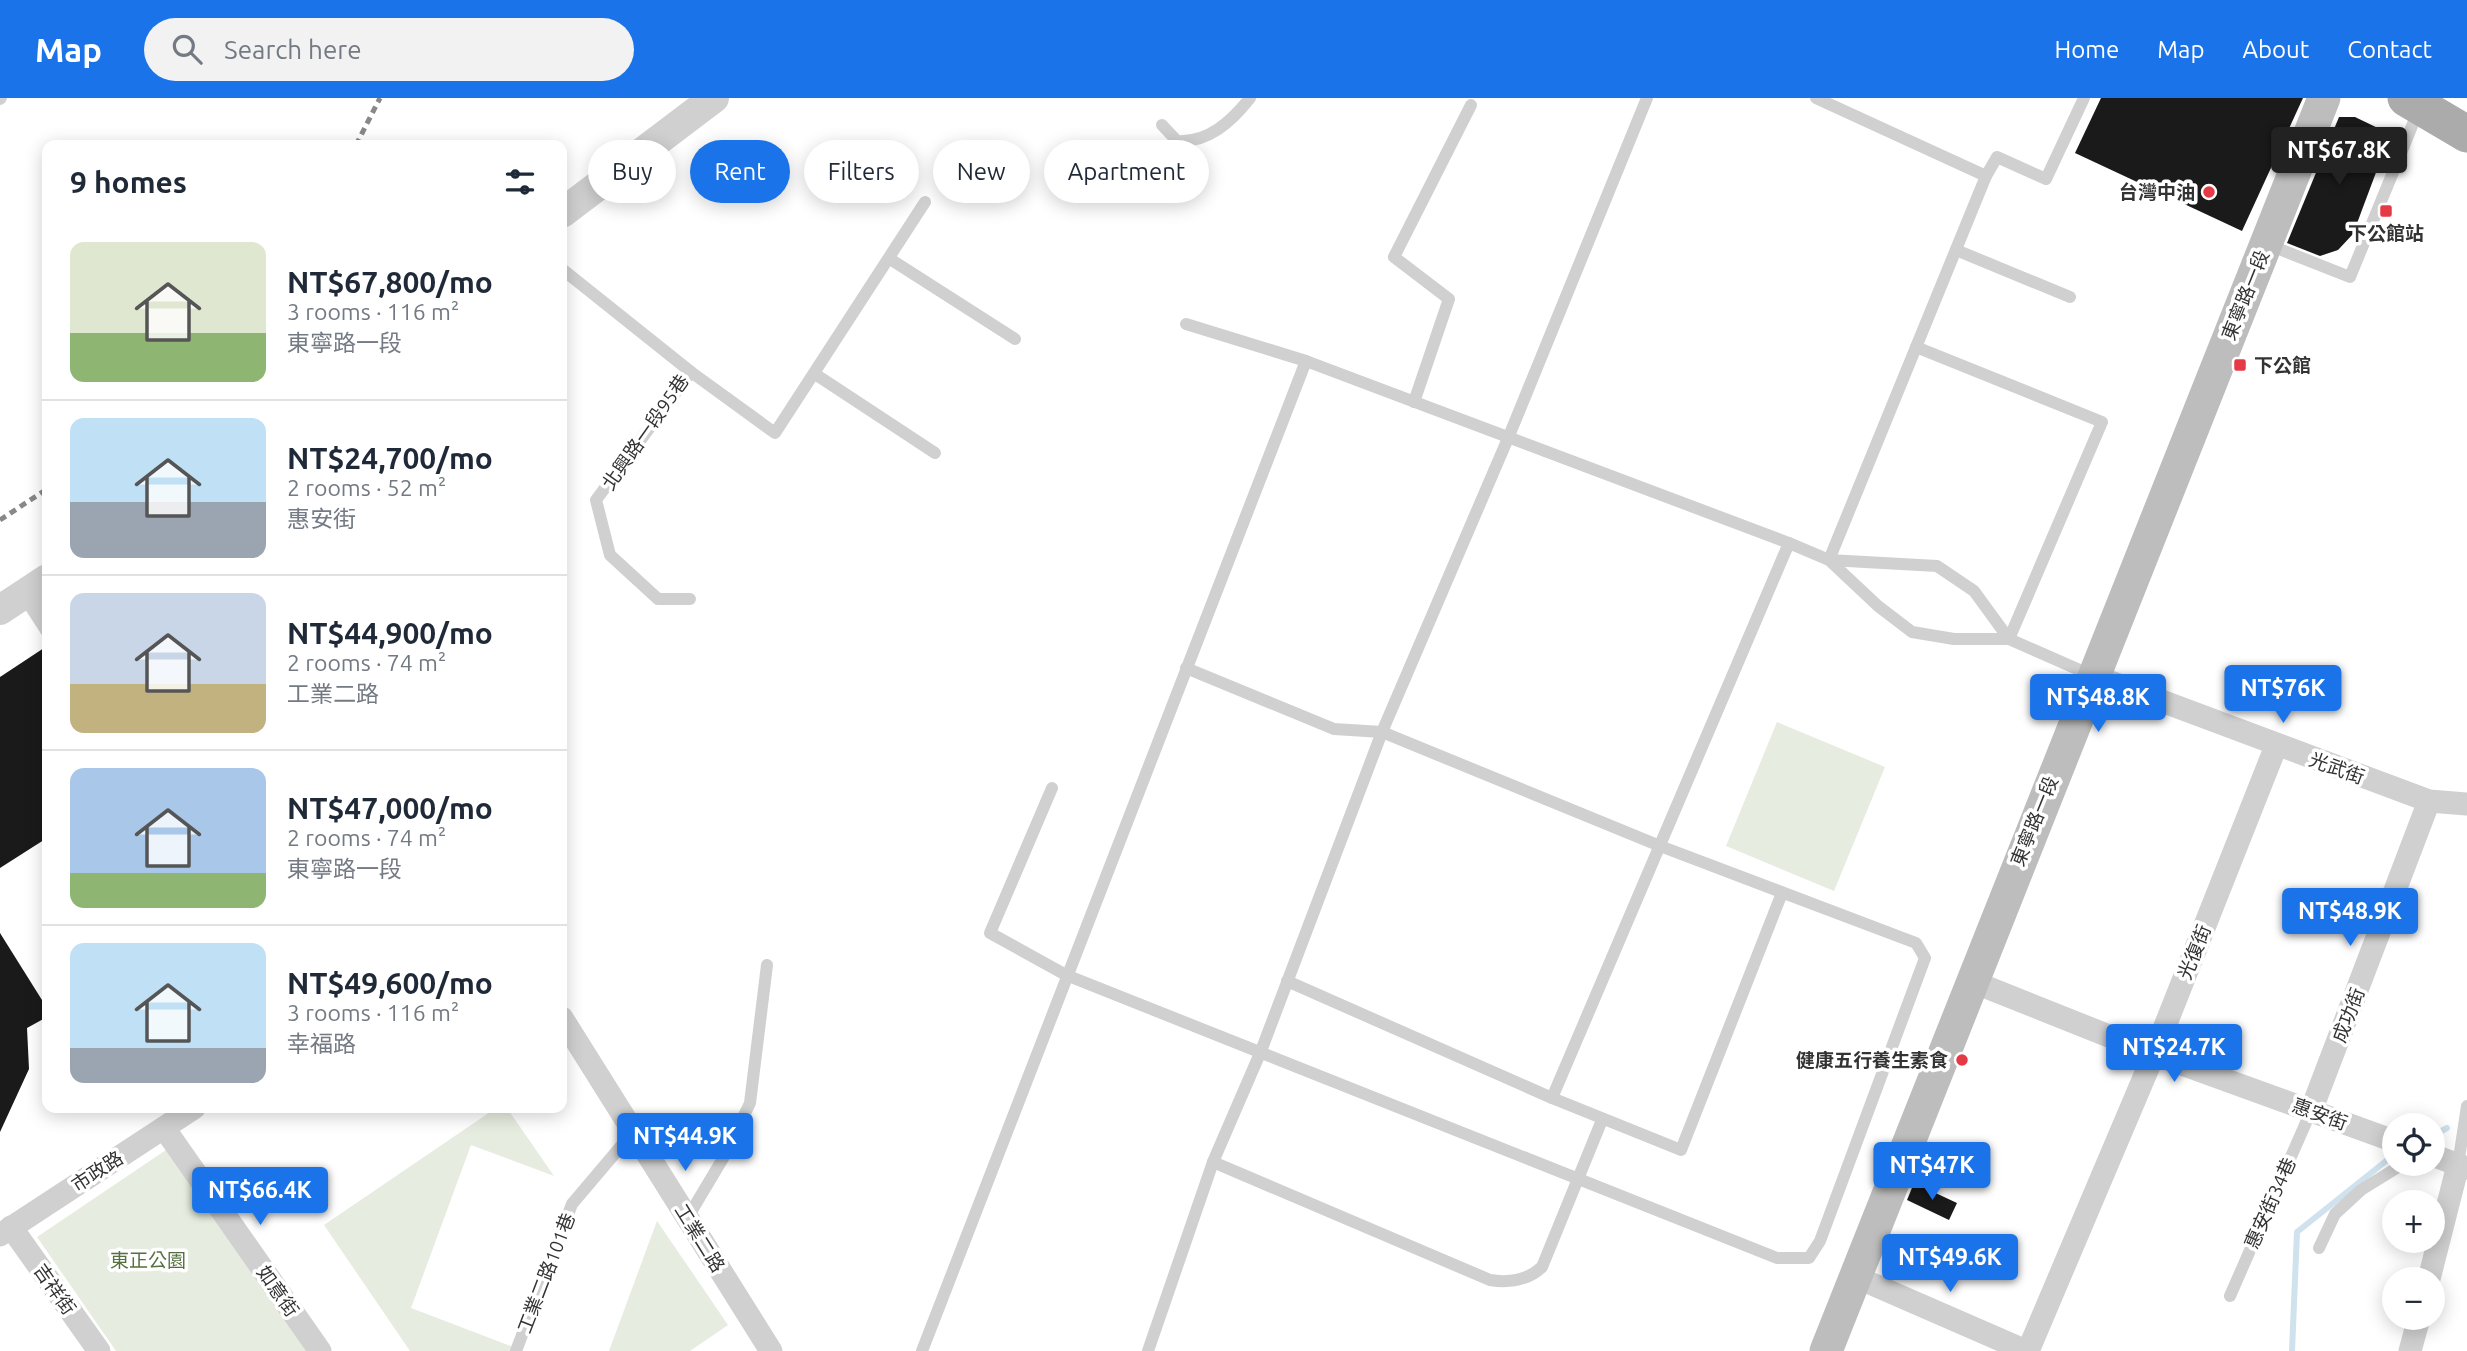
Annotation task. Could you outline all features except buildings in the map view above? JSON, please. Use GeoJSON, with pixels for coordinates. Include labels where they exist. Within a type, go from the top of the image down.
{"type":"FeatureCollection","features":[{"type":"Feature","properties":{"kind":"main road","name":"東寧路一段"},"geometry":{"type":"LineString","coordinates":[[1826,1351],[2092,676],[2324,98]]}},
{"type":"Feature","properties":{"kind":"main road"},"geometry":{"type":"LineString","coordinates":[[2413,102],[2467,134]]}},
{"type":"Feature","properties":{"kind":"street"},"geometry":{"type":"LineString","coordinates":[[567,209],[714,98]]}},
{"type":"Feature","properties":{"kind":"street","name":"光武街"},"geometry":{"type":"LineString","coordinates":[[2092,676],[2430,801],[2467,804]]}},
{"type":"Feature","properties":{"kind":"street","name":"光復街"},"geometry":{"type":"LineString","coordinates":[[2027,1351],[2154,1054],[2276,746]]}},
{"type":"Feature","properties":{"kind":"street","name":"成功街"},"geometry":{"type":"LineString","coordinates":[[2311,1111],[2430,801]]}},
{"type":"Feature","properties":{"kind":"street","name":"惠安街"},"geometry":{"type":"LineString","coordinates":[[1971,981],[2154,1054],[2382,1137]]}},
{"type":"Feature","properties":{"kind":"street","name":"工業二路"},"geometry":{"type":"LineString","coordinates":[[567,1026],[771,1351]]}},
{"type":"Feature","properties":{"kind":"street","name":"市政路"},"geometry":{"type":"LineString","coordinates":[[6,1231],[186,1113]]}},
{"type":"Feature","properties":{"kind":"street","name":"如意街"},"geometry":{"type":"LineString","coordinates":[[164,1128],[320,1351]]}},
{"type":"Feature","properties":{"kind":"street"},"geometry":{"type":"LineString","coordinates":[[2432,1267],[2463,1167],[2445,1160]]}},
{"type":"Feature","properties":{"kind":"street","name":"吉祥街"},"geometry":{"type":"LineString","coordinates":[[6,1231],[99,1351]]}},
{"type":"Feature","properties":{"kind":"street"},"geometry":{"type":"LineString","coordinates":[[1857,1277],[2027,1351]]}},
{"type":"Feature","properties":{"kind":"street"},"geometry":{"type":"LineString","coordinates":[[2410,1351],[2415,1330]]}},
{"type":"Feature","properties":{"kind":"lane"},"geometry":{"type":"LineString","coordinates":[[1162,125],[1177,141],[1196,142],[1236,117],[1250,98]]}},
{"type":"Feature","properties":{"kind":"lane"},"geometry":{"type":"LineString","coordinates":[[1148,1351],[1213,1162],[1261,1051],[1382,732],[1509,436],[1647,98]]}},
{"type":"Feature","properties":{"kind":"lane"},"geometry":{"type":"LineString","coordinates":[[1816,98],[1986,176]]}},
{"type":"Feature","properties":{"kind":"lane"},"geometry":{"type":"LineString","coordinates":[[1829,560],[1986,176],[1997,157],[2046,179],[2084,98]]}},
{"type":"Feature","properties":{"kind":"lane"},"geometry":{"type":"LineString","coordinates":[[2265,244],[2350,277],[2413,102]]}},
{"type":"Feature","properties":{"kind":"lane"},"geometry":{"type":"LineString","coordinates":[[1414,402],[1449,299],[1394,257],[1471,105]]}},
{"type":"Feature","properties":{"kind":"lane"},"geometry":{"type":"LineString","coordinates":[[691,372],[775,433],[925,202]]}},
{"type":"Feature","properties":{"kind":"lane"},"geometry":{"type":"LineString","coordinates":[[1956,250],[2070,297]]}},
{"type":"Feature","properties":{"kind":"lane"},"geometry":{"type":"LineString","coordinates":[[890,259],[1015,340]]}},
{"type":"Feature","properties":{"kind":"lane","name":"北興路一段95巷"},"geometry":{"type":"LineString","coordinates":[[567,274],[691,372],[596,500],[610,555],[658,599],[690,599]]}},
{"type":"Feature","properties":{"kind":"lane"},"geometry":{"type":"LineString","coordinates":[[1186,324],[1306,361],[1829,560],[1937,566],[1974,591],[2009,639]]}},
{"type":"Feature","properties":{"kind":"lane"},"geometry":{"type":"LineString","coordinates":[[1916,347],[2102,422],[2009,639]]}},
{"type":"Feature","properties":{"kind":"lane"},"geometry":{"type":"LineString","coordinates":[[922,1351],[1306,361]]}},
{"type":"Feature","properties":{"kind":"lane"},"geometry":{"type":"LineString","coordinates":[[815,374],[935,453]]}},
{"type":"Feature","properties":{"kind":"lane"},"geometry":{"type":"LineString","coordinates":[[1552,1098],[1789,543]]}},
{"type":"Feature","properties":{"kind":"lane"},"geometry":{"type":"LineString","coordinates":[[1829,560],[1878,607],[1912,632],[1954,639],[2009,639],[2092,676]]}},
{"type":"Feature","properties":{"kind":"lane"},"geometry":{"type":"LineString","coordinates":[[29,599],[42,623]]}},
{"type":"Feature","properties":{"kind":"lane"},"geometry":{"type":"LineString","coordinates":[[1052,788],[990,933],[1066,975],[1261,1051],[1575,1180],[1777,1258],[1809,1258],[1820,1241],[1925,958],[1916,943],[1660,846],[1382,732],[1334,729],[1186,668]]}},
{"type":"Feature","properties":{"kind":"lane"},"geometry":{"type":"LineString","coordinates":[[1287,981],[1602,1120],[1681,1150],[1782,893]]}},
{"type":"Feature","properties":{"kind":"lane"},"geometry":{"type":"LineString","coordinates":[[688,1217],[725,1155],[750,1102],[767,965]]}},
{"type":"Feature","properties":{"kind":"lane"},"geometry":{"type":"LineString","coordinates":[[2463,1167],[2467,1106]]}},
{"type":"Feature","properties":{"kind":"lane","name":"惠安街34巷"},"geometry":{"type":"LineString","coordinates":[[2230,1296],[2311,1111]]}},
{"type":"Feature","properties":{"kind":"lane"},"geometry":{"type":"LineString","coordinates":[[1213,1162],[1490,1280],[1506,1283],[1534,1274],[1542,1267],[1575,1180],[1602,1120]]}},
{"type":"Feature","properties":{"kind":"lane","name":"工業二路101巷"},"geometry":{"type":"LineString","coordinates":[[516,1351],[572,1205],[633,1132]]}},
{"type":"Feature","properties":{"kind":"lane"},"geometry":{"type":"LineString","coordinates":[[2319,1248],[2335,1214],[2361,1190],[2384,1176]]}},
{"type":"Feature","properties":{"kind":"green space"},"geometry":{"type":"Polygon","coordinates":[[[1777,722],[1885,767],[1834,891],[1726,846],[1777,722]]]}},
{"type":"Feature","properties":{"kind":"green space"},"geometry":{"type":"Polygon","coordinates":[[[489,1113],[510,1113],[554,1176],[471,1145],[411,1308],[524,1351],[410,1351],[324,1225],[489,1113]]]}},
{"type":"Feature","properties":{"kind":"green space","name":"東正公園"},"geometry":{"type":"Polygon","coordinates":[[[166,1150],[309,1351],[116,1351],[37,1237],[166,1150]]]}},
{"type":"Feature","properties":{"kind":"green space"},"geometry":{"type":"Polygon","coordinates":[[[657,1221],[728,1325],[690,1351],[609,1351],[657,1221]]]}},
{"type":"Feature","properties":{"kind":"waterway"},"geometry":{"type":"LineString","coordinates":[[2292,1351],[2297,1232],[2382,1164]]}},
{"type":"Feature","properties":{"kind":"railway"},"geometry":{"type":"LineString","coordinates":[[359,140],[380,98]]}},
{"type":"Feature","properties":{"kind":"railway"},"geometry":{"type":"LineString","coordinates":[[0,520],[42,492]]}},
{"type":"Feature","properties":{"kind":"place","name":"台灣中油"},"geometry":{"type":"Point","coordinates":[2209,192]}},
{"type":"Feature","properties":{"kind":"place","name":"下公館站"},"geometry":{"type":"Point","coordinates":[2386,211]}},
{"type":"Feature","properties":{"kind":"place","name":"下公館"},"geometry":{"type":"Point","coordinates":[2240,365]}},
{"type":"Feature","properties":{"kind":"place","name":"健康五行養生素食"},"geometry":{"type":"Point","coordinates":[1962,1060]}}]}
